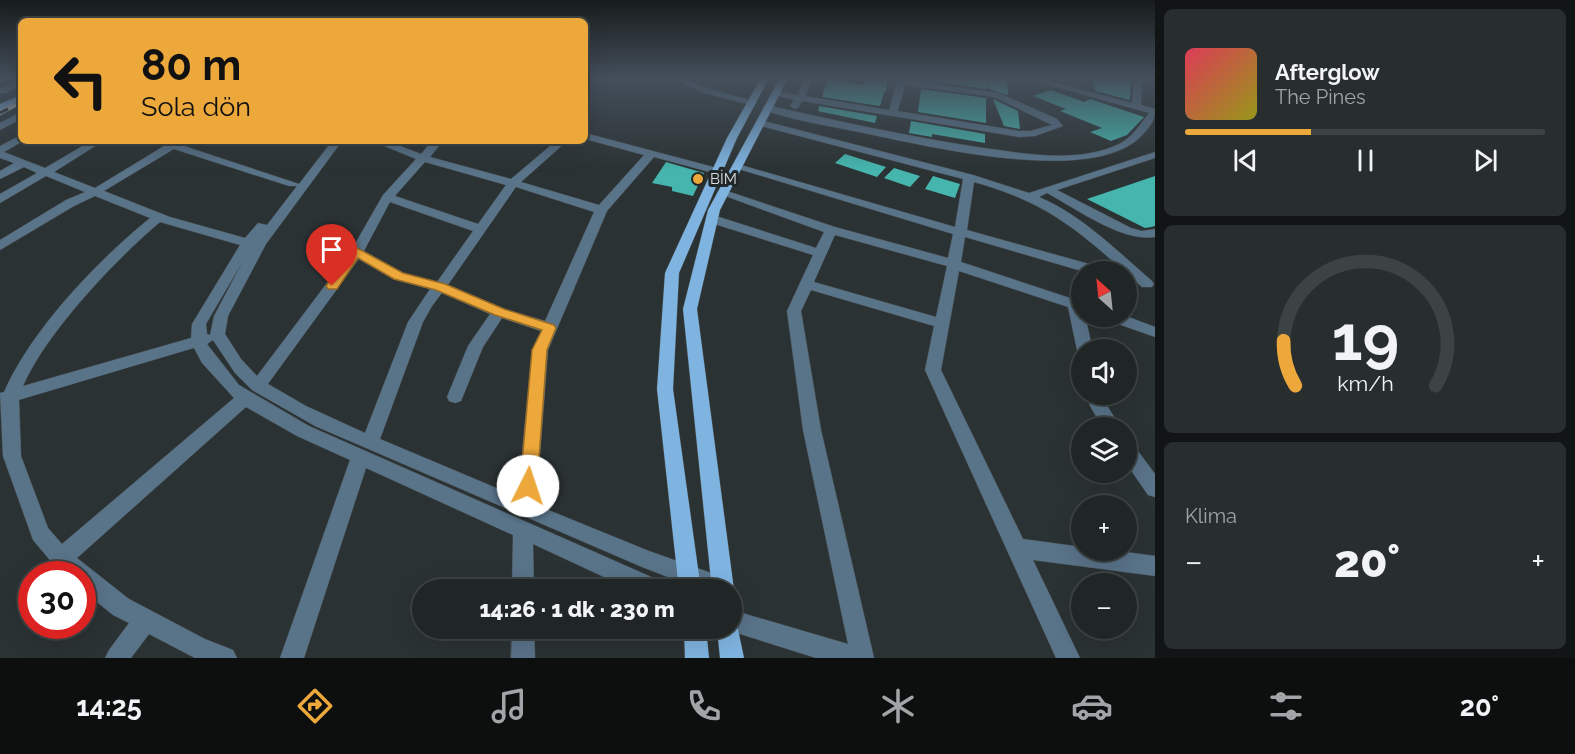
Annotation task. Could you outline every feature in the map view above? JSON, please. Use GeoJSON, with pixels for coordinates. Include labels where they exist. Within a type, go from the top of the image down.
{"type":"FeatureCollection","features":[{"type":"Feature","properties":{"kind":"main road"},"geometry":{"type":"LineString","coordinates":[[689,579],[665,389],[672,273],[717,171],[749,109]]}},
{"type":"Feature","properties":{"kind":"main road"},"geometry":{"type":"LineString","coordinates":[[722,579],[690,309],[712,219],[767,109]]}},
{"type":"Feature","properties":{"kind":"main road"},"geometry":{"type":"LineString","coordinates":[[696,639],[697,658]]}},
{"type":"Feature","properties":{"kind":"main road"},"geometry":{"type":"LineString","coordinates":[[729,639],[732,658]]}},
{"type":"Feature","properties":{"kind":"street"},"geometry":{"type":"LineString","coordinates":[[770,109],[921,143],[1028,157],[1068,158],[1120,148],[1131,141],[1155,111]]}},
{"type":"Feature","properties":{"kind":"street"},"geometry":{"type":"LineString","coordinates":[[791,114],[794,109]]}},
{"type":"Feature","properties":{"kind":"street"},"geometry":{"type":"LineString","coordinates":[[862,109],[1025,135],[1058,126],[1054,121],[1027,109]]}},
{"type":"Feature","properties":{"kind":"street"},"geometry":{"type":"LineString","coordinates":[[893,114],[894,109]]}},
{"type":"Feature","properties":{"kind":"street"},"geometry":{"type":"LineString","coordinates":[[0,127],[18,117]]}},
{"type":"Feature","properties":{"kind":"street"},"geometry":{"type":"LineString","coordinates":[[760,123],[969,177],[1029,197],[1067,217],[1151,287]]}},
{"type":"Feature","properties":{"kind":"street"},"geometry":{"type":"LineString","coordinates":[[986,129],[990,152]]}},
{"type":"Feature","properties":{"kind":"street"},"geometry":{"type":"LineString","coordinates":[[588,137],[717,171]]}},
{"type":"Feature","properties":{"kind":"street"},"geometry":{"type":"LineString","coordinates":[[0,152],[18,140]]}},
{"type":"Feature","properties":{"kind":"street"},"geometry":{"type":"LineString","coordinates":[[0,199],[93,144]]}},
{"type":"Feature","properties":{"kind":"street"},"geometry":{"type":"LineString","coordinates":[[0,246],[70,203],[97,191],[175,144]]}},
{"type":"Feature","properties":{"kind":"street"},"geometry":{"type":"LineString","coordinates":[[180,144],[293,184]]}},
{"type":"Feature","properties":{"kind":"street"},"geometry":{"type":"LineString","coordinates":[[251,392],[233,388],[208,359],[199,343],[199,324],[248,243],[325,144]]}},
{"type":"Feature","properties":{"kind":"street"},"geometry":{"type":"LineString","coordinates":[[335,144],[260,243],[221,316],[217,334],[251,392],[303,431],[365,450],[525,519],[679,579]]}},
{"type":"Feature","properties":{"kind":"street"},"geometry":{"type":"LineString","coordinates":[[384,144],[423,158],[601,210]]}},
{"type":"Feature","properties":{"kind":"street"},"geometry":{"type":"LineString","coordinates":[[61,558],[251,392],[279,360],[357,252],[387,197],[435,144]]}},
{"type":"Feature","properties":{"kind":"street"},"geometry":{"type":"LineString","coordinates":[[292,658],[365,450],[401,365],[412,327],[427,298],[440,287],[513,183],[558,144]]}},
{"type":"Feature","properties":{"kind":"street"},"geometry":{"type":"LineString","coordinates":[[0,152],[159,217],[248,243]]}},
{"type":"Feature","properties":{"kind":"street"},"geometry":{"type":"LineString","coordinates":[[523,579],[525,519],[540,350],[601,210],[652,153]]}},
{"type":"Feature","properties":{"kind":"street"},"geometry":{"type":"LineString","coordinates":[[1029,197],[1047,189],[1155,155]]}},
{"type":"Feature","properties":{"kind":"street"},"geometry":{"type":"LineString","coordinates":[[0,177],[23,163]]}},
{"type":"Feature","properties":{"kind":"street"},"geometry":{"type":"LineString","coordinates":[[737,167],[1071,263]]}},
{"type":"Feature","properties":{"kind":"street"},"geometry":{"type":"LineString","coordinates":[[969,177],[933,370],[1068,658]]}},
{"type":"Feature","properties":{"kind":"street"},"geometry":{"type":"LineString","coordinates":[[1047,189],[1127,231],[1142,235],[1155,233]]}},
{"type":"Feature","properties":{"kind":"street"},"geometry":{"type":"LineString","coordinates":[[723,193],[831,230],[952,264],[1071,304]]}},
{"type":"Feature","properties":{"kind":"street"},"geometry":{"type":"LineString","coordinates":[[387,197],[480,229]]}},
{"type":"Feature","properties":{"kind":"street"},"geometry":{"type":"LineString","coordinates":[[65,561],[40,533],[12,456],[5,398],[60,317],[130,240],[159,217]]}},
{"type":"Feature","properties":{"kind":"street"},"geometry":{"type":"LineString","coordinates":[[712,219],[820,253]]}},
{"type":"Feature","properties":{"kind":"street"},"geometry":{"type":"LineString","coordinates":[[831,230],[794,311],[812,430],[862,658]]}},
{"type":"Feature","properties":{"kind":"street"},"geometry":{"type":"LineString","coordinates":[[357,252],[398,276],[440,287],[499,312],[549,328]]}},
{"type":"Feature","properties":{"kind":"street"},"geometry":{"type":"LineString","coordinates":[[806,284],[941,323]]}},
{"type":"Feature","properties":{"kind":"street"},"geometry":{"type":"LineString","coordinates":[[455,397],[476,346],[499,312]]}},
{"type":"Feature","properties":{"kind":"street"},"geometry":{"type":"LineString","coordinates":[[1137,326],[1155,332]]}},
{"type":"Feature","properties":{"kind":"street"},"geometry":{"type":"LineString","coordinates":[[5,398],[199,343],[217,334]]}},
{"type":"Feature","properties":{"kind":"street"},"geometry":{"type":"LineString","coordinates":[[1137,464],[1155,489]]}},
{"type":"Feature","properties":{"kind":"street"},"geometry":{"type":"LineString","coordinates":[[525,519],[637,579]]}},
{"type":"Feature","properties":{"kind":"street"},"geometry":{"type":"LineString","coordinates":[[1016,548],[1155,566]]}},
{"type":"Feature","properties":{"kind":"street"},"geometry":{"type":"LineString","coordinates":[[96,586],[121,607],[146,621],[225,658]]}},
{"type":"Feature","properties":{"kind":"street"},"geometry":{"type":"LineString","coordinates":[[117,658],[146,621]]}},
{"type":"Feature","properties":{"kind":"street"},"geometry":{"type":"LineString","coordinates":[[742,624],[854,658]]}},
{"type":"Feature","properties":{"kind":"street"},"geometry":{"type":"LineString","coordinates":[[523,639],[523,658]]}},
{"type":"Feature","properties":{"kind":"building"},"geometry":{"type":"Polygon","coordinates":[[[818,109],[835,109],[877,116],[875,123],[818,111],[818,109]]]}},
{"type":"Feature","properties":{"kind":"building"},"geometry":{"type":"Polygon","coordinates":[[[918,109],[986,109],[986,123],[918,112],[918,109]]]}},
{"type":"Feature","properties":{"kind":"building"},"geometry":{"type":"Polygon","coordinates":[[[997,109],[1018,111],[1020,129],[1004,126],[997,109]]]}},
{"type":"Feature","properties":{"kind":"building"},"geometry":{"type":"Polygon","coordinates":[[[1119,109],[1144,117],[1127,135],[1111,141],[1090,132],[1102,128],[1060,111],[1119,109]]]}},
{"type":"Feature","properties":{"kind":"building"},"geometry":{"type":"Polygon","coordinates":[[[911,121],[985,134],[985,143],[932,134],[932,137],[909,133],[911,121]]]}},
{"type":"Feature","properties":{"kind":"building"},"geometry":{"type":"Polygon","coordinates":[[[845,154],[886,167],[877,177],[835,163],[845,154]]]}},
{"type":"Feature","properties":{"kind":"building"},"geometry":{"type":"Polygon","coordinates":[[[666,162],[704,173],[693,196],[672,191],[672,187],[652,183],[666,162]]]}},
{"type":"Feature","properties":{"kind":"building"},"geometry":{"type":"Polygon","coordinates":[[[894,168],[920,176],[910,187],[884,178],[894,168]]]}},
{"type":"Feature","properties":{"kind":"building"},"geometry":{"type":"Polygon","coordinates":[[[933,176],[960,184],[955,198],[925,189],[933,176]]]}},
{"type":"Feature","properties":{"kind":"building"},"geometry":{"type":"Polygon","coordinates":[[[1155,176],[1155,226],[1145,228],[1087,199],[1155,176]]]}},
{"type":"Feature","properties":{"kind":"railway"},"geometry":{"type":"LineString","coordinates":[[0,113],[8,109]]}},
{"type":"Feature","properties":{"kind":"place","name":"BİM"},"geometry":{"type":"Point","coordinates":[698,179]}},
{"type":"Feature","properties":{"kind":"route"},"geometry":{"type":"LineString","coordinates":[[332,286],[357,252],[384,270],[398,276],[440,287],[499,312],[549,328],[540,350],[528,486]]}}]}
